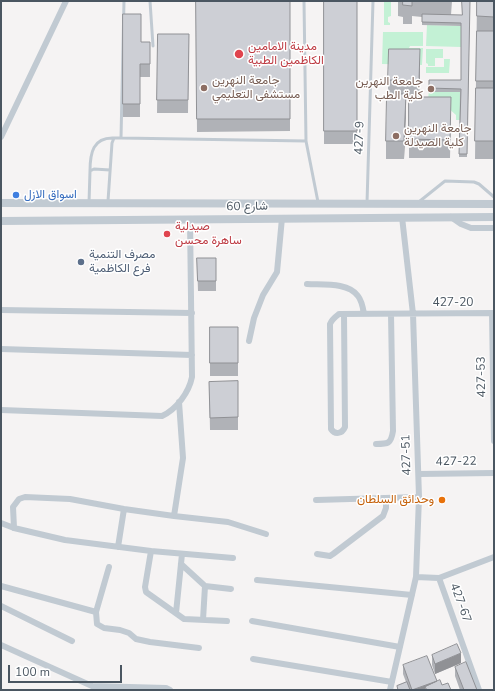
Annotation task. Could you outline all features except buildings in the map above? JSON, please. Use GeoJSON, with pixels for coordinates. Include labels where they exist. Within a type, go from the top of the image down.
{"type":"FeatureCollection","features":[{"type":"Feature","properties":{"kind":"street"},"geometry":{"type":"LineString","coordinates":[[1,137],[66,1]]}},
{"type":"Feature","properties":{"kind":"street","name":"شارع 60"},"geometry":{"type":"LineString","coordinates":[[1,202],[494,204]]}},
{"type":"Feature","properties":{"kind":"street","name":"427-51"},"geometry":{"type":"LineString","coordinates":[[390,690],[416,577],[419,497],[413,314],[402,217]]}},
{"type":"Feature","properties":{"kind":"street"},"geometry":{"type":"LineString","coordinates":[[451,217],[461,224],[471,228],[494,228]]}},
{"type":"Feature","properties":{"kind":"street","name":"شارع 60"},"geometry":{"type":"LineString","coordinates":[[1,221],[494,217]]}},
{"type":"Feature","properties":{"kind":"street"},"geometry":{"type":"LineString","coordinates":[[249,341],[254,318],[263,295],[277,272],[282,218]]}},
{"type":"Feature","properties":{"kind":"street"},"geometry":{"type":"LineString","coordinates":[[1,410],[162,416],[179,402],[188,390],[192,377],[190,220]]}},
{"type":"Feature","properties":{"kind":"street"},"geometry":{"type":"LineString","coordinates":[[307,284],[344,286],[350,288],[358,295],[364,314]]}},
{"type":"Feature","properties":{"kind":"street"},"geometry":{"type":"LineString","coordinates":[[1,310],[192,313]]}},
{"type":"Feature","properties":{"kind":"street","name":"427-20"},"geometry":{"type":"LineString","coordinates":[[344,314],[493,313]]}},
{"type":"Feature","properties":{"kind":"street","name":"427-53"},"geometry":{"type":"LineString","coordinates":[[493,313],[494,441]]}},
{"type":"Feature","properties":{"kind":"street"},"geometry":{"type":"LineString","coordinates":[[344,314],[345,427],[340,433],[336,433],[332,432],[331,429],[330,324],[336,316],[344,314]]}},
{"type":"Feature","properties":{"kind":"street"},"geometry":{"type":"LineString","coordinates":[[376,444],[386,444],[389,442],[392,438],[393,431],[391,314]]}},
{"type":"Feature","properties":{"kind":"street"},"geometry":{"type":"LineString","coordinates":[[1,349],[192,355]]}},
{"type":"Feature","properties":{"kind":"street"},"geometry":{"type":"LineString","coordinates":[[174,516],[183,458],[179,402]]}},
{"type":"Feature","properties":{"kind":"street","name":"427-22"},"geometry":{"type":"LineString","coordinates":[[419,474],[494,473]]}},
{"type":"Feature","properties":{"kind":"street"},"geometry":{"type":"LineString","coordinates":[[14,528],[13,507],[19,499],[25,497],[70,499],[124,509],[228,522],[266,534]]}},
{"type":"Feature","properties":{"kind":"street"},"geometry":{"type":"LineString","coordinates":[[316,500],[419,497]]}},
{"type":"Feature","properties":{"kind":"street"},"geometry":{"type":"LineString","coordinates":[[317,554],[330,556],[383,516],[386,508],[386,498]]}},
{"type":"Feature","properties":{"kind":"street"},"geometry":{"type":"LineString","coordinates":[[118,547],[124,509]]}},
{"type":"Feature","properties":{"kind":"street"},"geometry":{"type":"LineString","coordinates":[[1,523],[14,528],[65,540],[151,551],[233,558]]}},
{"type":"Feature","properties":{"kind":"street"},"geometry":{"type":"LineString","coordinates":[[151,551],[145,587],[146,592],[184,619],[227,621]]}},
{"type":"Feature","properties":{"kind":"street"},"geometry":{"type":"LineString","coordinates":[[176,613],[182,554]]}},
{"type":"Feature","properties":{"kind":"street","name":"427-67"},"geometry":{"type":"LineString","coordinates":[[479,690],[439,578],[494,558]]}},
{"type":"Feature","properties":{"kind":"street"},"geometry":{"type":"LineString","coordinates":[[181,564],[205,586],[231,589]]}},
{"type":"Feature","properties":{"kind":"street"},"geometry":{"type":"LineString","coordinates":[[109,567],[96,612],[97,624],[104,628],[129,633],[136,639],[199,648]]}},
{"type":"Feature","properties":{"kind":"street"},"geometry":{"type":"LineString","coordinates":[[416,577],[439,578]]}},
{"type":"Feature","properties":{"kind":"street"},"geometry":{"type":"LineString","coordinates":[[257,580],[412,595]]}},
{"type":"Feature","properties":{"kind":"street"},"geometry":{"type":"LineString","coordinates":[[1,586],[96,612]]}},
{"type":"Feature","properties":{"kind":"street"},"geometry":{"type":"LineString","coordinates":[[203,620],[205,586]]}},
{"type":"Feature","properties":{"kind":"street"},"geometry":{"type":"LineString","coordinates":[[1,606],[72,640]]}},
{"type":"Feature","properties":{"kind":"street"},"geometry":{"type":"LineString","coordinates":[[252,621],[400,647]]}},
{"type":"Feature","properties":{"kind":"street"},"geometry":{"type":"LineString","coordinates":[[1,644],[90,688],[166,688],[170,690]]}},
{"type":"Feature","properties":{"kind":"street"},"geometry":{"type":"LineString","coordinates":[[253,659],[392,682]]}},
{"type":"Feature","properties":{"kind":"lane"},"geometry":{"type":"LineString","coordinates":[[121,138],[124,1]]}},
{"type":"Feature","properties":{"kind":"lane"},"geometry":{"type":"LineString","coordinates":[[150,1],[153,46]]}},
{"type":"Feature","properties":{"kind":"lane"},"geometry":{"type":"LineString","coordinates":[[304,1],[306,141],[318,203]]}},
{"type":"Feature","properties":{"kind":"lane","name":"427-9"},"geometry":{"type":"LineString","coordinates":[[367,203],[373,1]]}},
{"type":"Feature","properties":{"kind":"lane"},"geometry":{"type":"LineString","coordinates":[[89,203],[91,153],[97,144],[106,138],[306,141]]}},
{"type":"Feature","properties":{"kind":"lane"},"geometry":{"type":"LineString","coordinates":[[108,203],[112,143],[114,138]]}},
{"type":"Feature","properties":{"kind":"lane"},"geometry":{"type":"LineString","coordinates":[[90,171],[94,169],[110,170]]}},
{"type":"Feature","properties":{"kind":"lane"},"geometry":{"type":"LineString","coordinates":[[417,204],[445,181],[474,182],[479,184],[494,197]]}},
{"type":"Feature","properties":{"kind":"green space"},"geometry":{"type":"Polygon","coordinates":[[[384,1],[391,1],[391,16],[388,17],[388,22],[390,25],[384,25],[384,1]]]}},
{"type":"Feature","properties":{"kind":"green space"},"geometry":{"type":"Polygon","coordinates":[[[427,25],[461,26],[461,47],[426,46],[427,25]]]}},
{"type":"Feature","properties":{"kind":"green space"},"geometry":{"type":"Polygon","coordinates":[[[383,32],[423,32],[423,46],[410,46],[409,48],[423,48],[422,65],[382,64],[383,32]]]}},
{"type":"Feature","properties":{"kind":"green space"},"geometry":{"type":"Polygon","coordinates":[[[426,49],[443,49],[443,58],[435,58],[435,66],[428,66],[426,63],[426,49]]]}},
{"type":"Feature","properties":{"kind":"green space"},"geometry":{"type":"Polygon","coordinates":[[[444,59],[450,59],[449,73],[426,73],[426,67],[444,67],[444,59]]]}},
{"type":"Feature","properties":{"kind":"green space"},"geometry":{"type":"Polygon","coordinates":[[[429,91],[461,92],[460,120],[456,120],[456,115],[439,100],[428,99],[429,91]]]}},
{"type":"Feature","properties":{"kind":"place","name":"مدينة الامامين الكاظمين الطبية"},"geometry":{"type":"Point","coordinates":[239,54]}},
{"type":"Feature","properties":{"kind":"place","name":"جامعة النهرين مستشفى التعليمي"},"geometry":{"type":"Point","coordinates":[204,88]}},
{"type":"Feature","properties":{"kind":"place","name":"جامعة النهرين كلية الطب"},"geometry":{"type":"Point","coordinates":[431,89]}},
{"type":"Feature","properties":{"kind":"place","name":"جامعة النهرين كلية الصيدلة"},"geometry":{"type":"Point","coordinates":[396,136]}},
{"type":"Feature","properties":{"kind":"place","name":"اسواق الازل"},"geometry":{"type":"Point","coordinates":[16,195]}},
{"type":"Feature","properties":{"kind":"place","name":"صيدلية ساهرة محسن"},"geometry":{"type":"Point","coordinates":[167,234]}},
{"type":"Feature","properties":{"kind":"place","name":"مصرف التنمية فرع الكاظمية"},"geometry":{"type":"Point","coordinates":[81,262]}},
{"type":"Feature","properties":{"kind":"place","name":"وحدائق السلطان"},"geometry":{"type":"Point","coordinates":[442,500]}}]}
